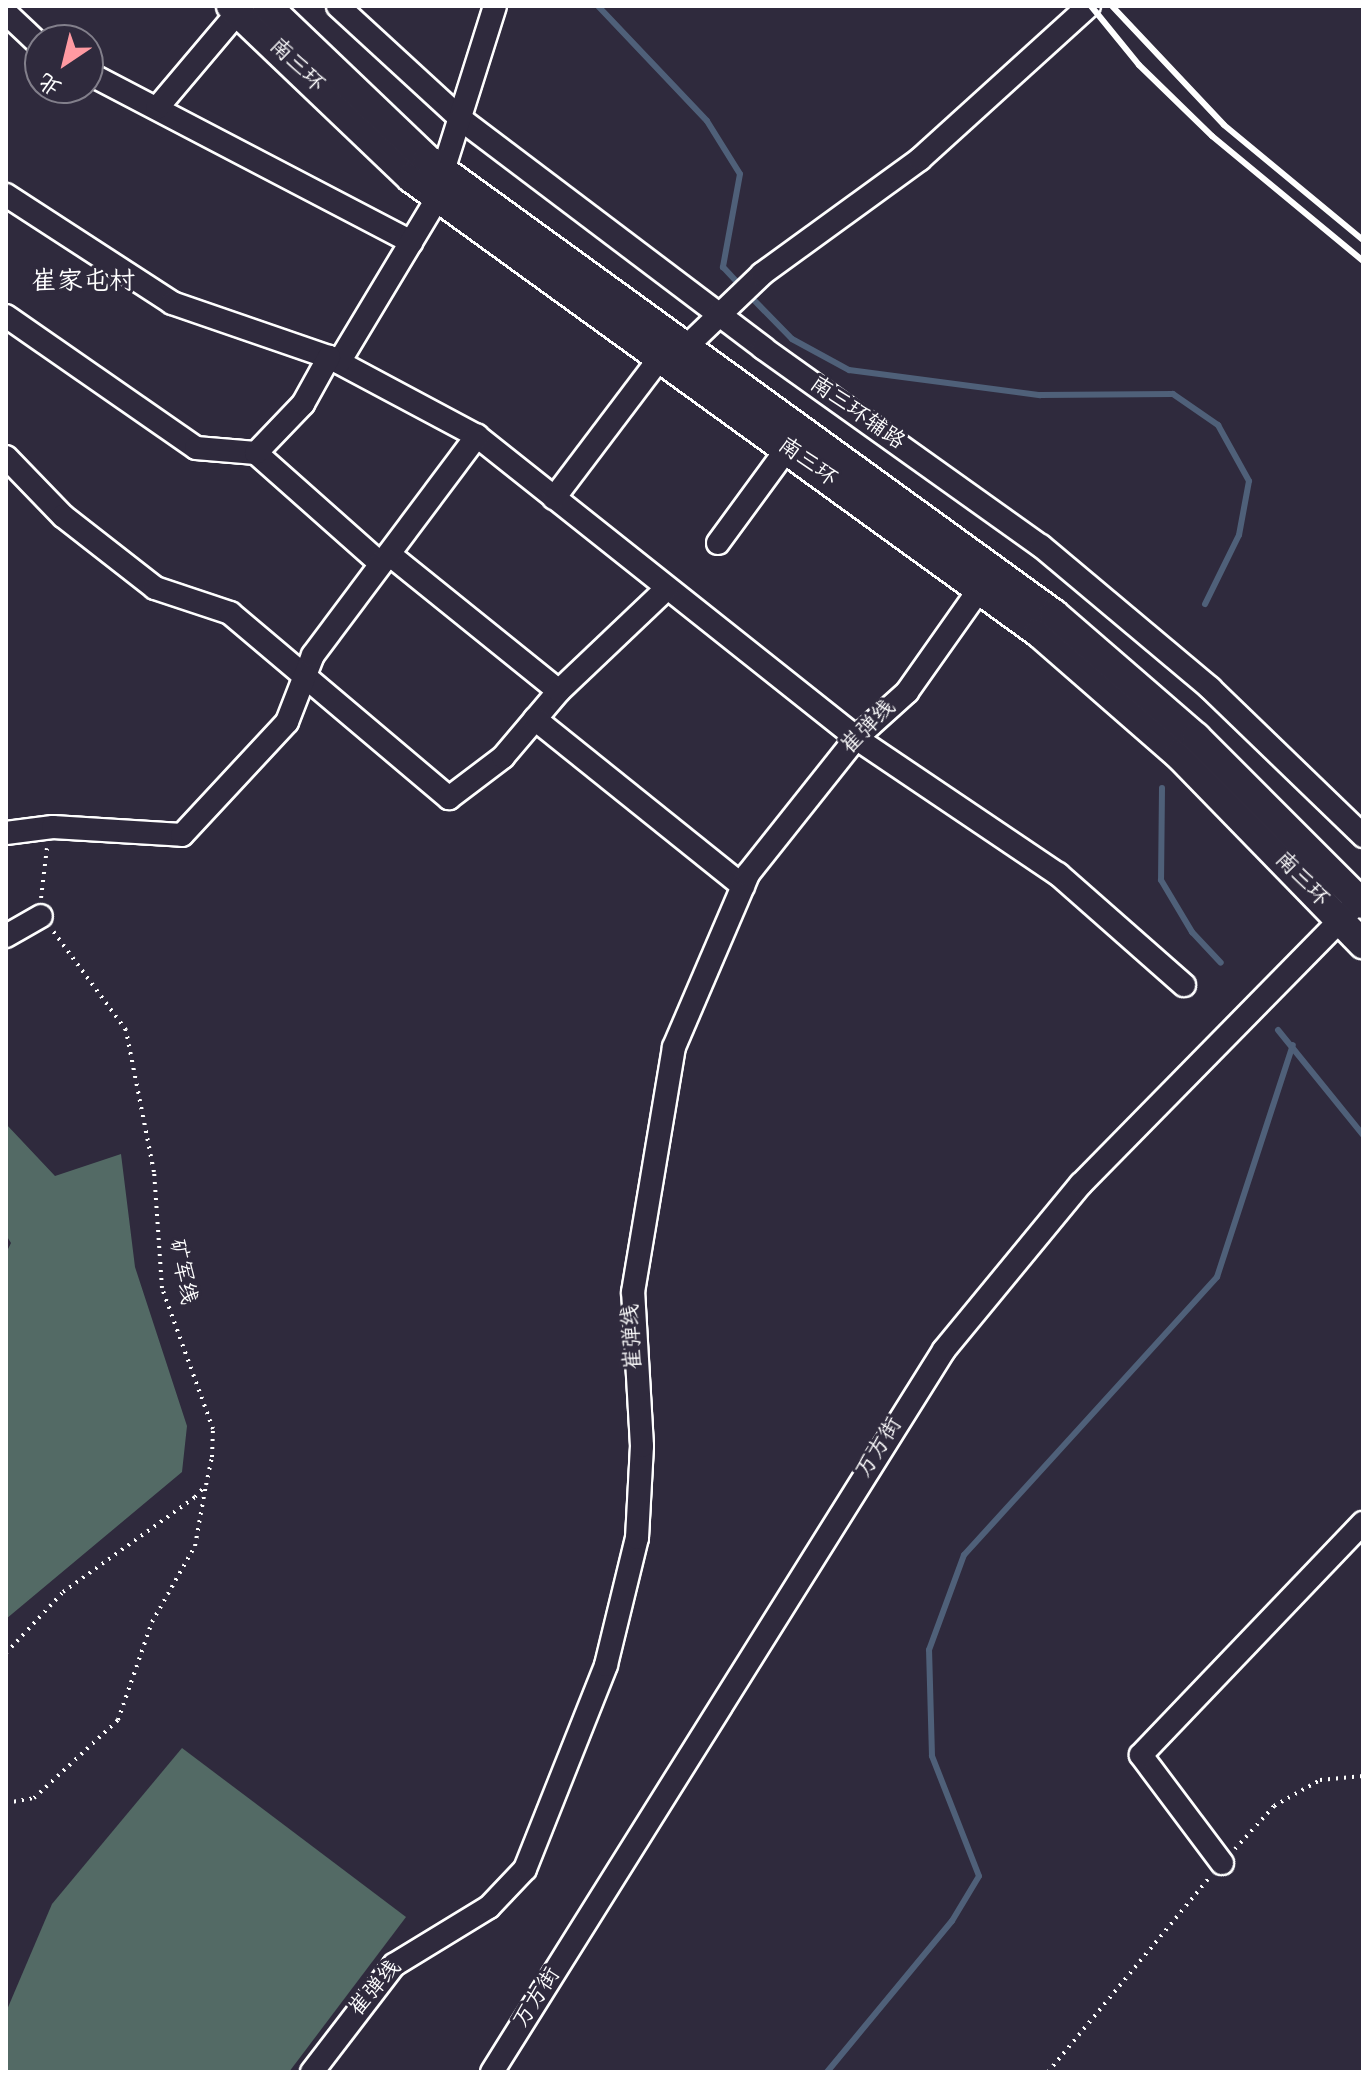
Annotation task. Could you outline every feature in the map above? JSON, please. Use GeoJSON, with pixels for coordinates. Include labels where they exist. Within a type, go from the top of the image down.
{"type":"FeatureCollection","features":[{"type":"Feature","properties":{"kind":"main road","name":"南三环"},"geometry":{"type":"LineString","coordinates":[[267,6],[441,184],[686,347],[1054,614],[1196,737],[1362,901]]}},
{"type":"Feature","properties":{"kind":"main road","name":"南三环"},"geometry":{"type":"LineString","coordinates":[[234,9],[441,184],[660,358],[979,590],[1179,755],[1363,944]]}},
{"type":"Feature","properties":{"kind":"street","name":"南三环辅路"},"geometry":{"type":"LineString","coordinates":[[338,6],[462,120],[723,308],[1041,546],[1210,688],[1363,836]]}},
{"type":"Feature","properties":{"kind":"street"},"geometry":{"type":"LineString","coordinates":[[256,453],[303,404],[411,242],[441,184],[495,6]]}},
{"type":"Feature","properties":{"kind":"street"},"geometry":{"type":"LineString","coordinates":[[686,347],[723,308],[762,274],[920,159],[1089,6]]}},
{"type":"Feature","properties":{"kind":"street"},"geometry":{"type":"LineString","coordinates":[[157,108],[234,9]]}},
{"type":"Feature","properties":{"kind":"street"},"geometry":{"type":"LineString","coordinates":[[6,13],[24,30]]}},
{"type":"Feature","properties":{"kind":"street"},"geometry":{"type":"LineString","coordinates":[[104,81],[411,242]]}},
{"type":"Feature","properties":{"kind":"street"},"geometry":{"type":"LineString","coordinates":[[8,206],[172,303],[334,360],[477,436],[856,738],[1058,874],[1184,985]]}},
{"type":"Feature","properties":{"kind":"street"},"geometry":{"type":"LineString","coordinates":[[6,316],[196,448],[256,453],[385,559],[559,691]]}},
{"type":"Feature","properties":{"kind":"street"},"geometry":{"type":"LineString","coordinates":[[554,498],[660,358]]}},
{"type":"Feature","properties":{"kind":"street"},"geometry":{"type":"LineString","coordinates":[[6,833],[53,827],[182,835],[287,722],[313,655],[477,436]]}},
{"type":"Feature","properties":{"kind":"street"},"geometry":{"type":"LineString","coordinates":[[718,543],[786,450]]}},
{"type":"Feature","properties":{"kind":"street"},"geometry":{"type":"LineString","coordinates":[[6,457],[63,516],[155,588],[230,613],[449,798],[503,757],[559,691],[667,588]]}},
{"type":"Feature","properties":{"kind":"street","name":"崔弹线"},"geometry":{"type":"LineString","coordinates":[[312,2072],[394,1965],[489,1907],[525,1869],[606,1665],[637,1538],[642,1446],[633,1292],[651,1158],[674,1047],[743,886],[856,738],[907,692],[979,590]]}},
{"type":"Feature","properties":{"kind":"street"},"geometry":{"type":"LineString","coordinates":[[535,719],[743,886]]}},
{"type":"Feature","properties":{"kind":"street","name":"万方街"},"geometry":{"type":"LineString","coordinates":[[492,2072],[944,1350],[1081,1184],[1339,920],[1362,901]]}},
{"type":"Feature","properties":{"kind":"street"},"geometry":{"type":"LineString","coordinates":[[6,936],[41,916]]}},
{"type":"Feature","properties":{"kind":"street"},"geometry":{"type":"LineString","coordinates":[[1222,1863],[1141,1755],[1363,1523]]}},
{"type":"Feature","properties":{"kind":"path"},"geometry":{"type":"LineString","coordinates":[[41,916],[40,875],[53,827]]}},
{"type":"Feature","properties":{"kind":"path","name":"矿军线"},"geometry":{"type":"LineString","coordinates":[[6,1803],[34,1798],[118,1720],[152,1622],[195,1546],[213,1429],[162,1288],[154,1172],[126,1030],[41,916]]}},
{"type":"Feature","properties":{"kind":"path"},"geometry":{"type":"LineString","coordinates":[[6,1653],[63,1592],[206,1485]]}},
{"type":"Feature","properties":{"kind":"path"},"geometry":{"type":"LineString","coordinates":[[1048,2072],[1222,1863],[1274,1806],[1320,1780],[1363,1776]]}},
{"type":"Feature","properties":{"kind":"green space"},"geometry":{"type":"Polygon","coordinates":[[[6,1124],[55,1176],[121,1154],[135,1267],[187,1426],[182,1472],[6,1619],[6,1253],[11,1243],[6,1235],[6,1124]]]}},
{"type":"Feature","properties":{"kind":"green space"},"geometry":{"type":"Polygon","coordinates":[[[182,1748],[406,1917],[289,2072],[6,2072],[6,2012],[52,1904],[182,1748]]]}},
{"type":"Feature","properties":{"kind":"waterway"},"geometry":{"type":"LineString","coordinates":[[598,6],[707,121],[740,174],[723,267],[741,286]]}},
{"type":"Feature","properties":{"kind":"waterway"},"geometry":{"type":"LineString","coordinates":[[748,294],[792,339],[849,370],[1040,395],[1173,394],[1218,425],[1249,481],[1239,535],[1205,604]]}},
{"type":"Feature","properties":{"kind":"waterway"},"geometry":{"type":"LineString","coordinates":[[1162,788],[1161,880],[1192,932],[1221,963]]}},
{"type":"Feature","properties":{"kind":"waterway"},"geometry":{"type":"LineString","coordinates":[[1278,1030],[1363,1135]]}},
{"type":"Feature","properties":{"kind":"waterway"},"geometry":{"type":"LineString","coordinates":[[827,2072],[952,1921],[979,1876],[932,1756],[929,1650],[964,1555],[1217,1277],[1293,1045]]}},
{"type":"Feature","properties":{"kind":"railway"},"geometry":{"type":"LineString","coordinates":[[1091,6],[1139,65],[1212,136],[1363,261]]}},
{"type":"Feature","properties":{"kind":"railway"},"geometry":{"type":"LineString","coordinates":[[1112,6],[1224,125],[1363,240]]}},
{"type":"Feature","properties":{"kind":"district","name":"崔家屯村"},"geometry":{"type":"Point","coordinates":[83,285]}}]}
